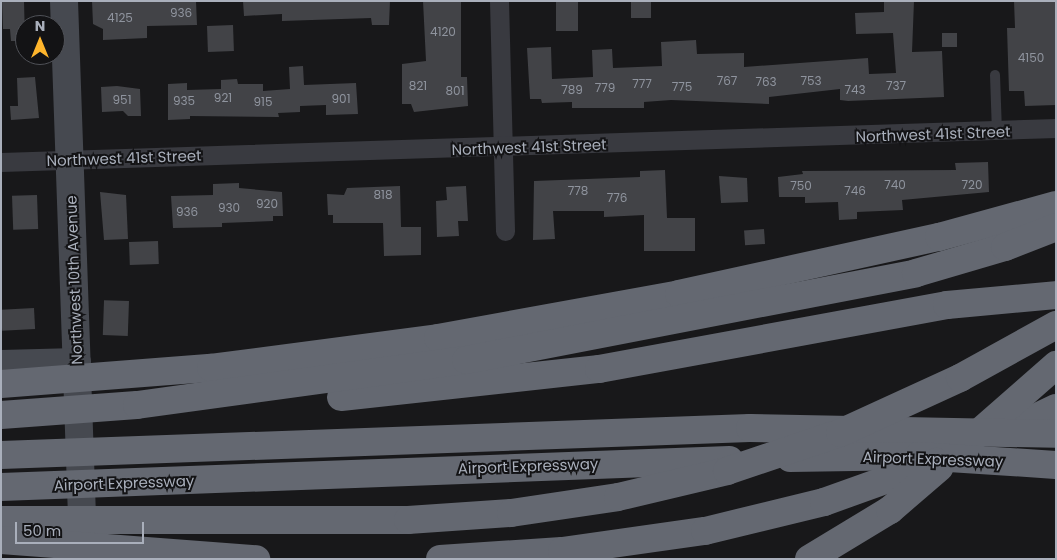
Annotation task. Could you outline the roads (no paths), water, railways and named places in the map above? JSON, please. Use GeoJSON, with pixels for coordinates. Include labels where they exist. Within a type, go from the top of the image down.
{"type":"FeatureCollection","features":[{"type":"Feature","properties":{"kind":"highway"},"geometry":{"type":"LineString","coordinates":[[11,383],[133,374],[377,348],[679,294],[939,237],[1056,205]]}},
{"type":"Feature","properties":{"kind":"highway"},"geometry":{"type":"LineString","coordinates":[[12,414],[137,404],[404,371],[808,296],[964,260],[1056,227]]}},
{"type":"Feature","properties":{"kind":"highway"},"geometry":{"type":"LineString","coordinates":[[137,404],[252,404],[480,385],[662,359],[947,305],[1056,295]]}},
{"type":"Feature","properties":{"kind":"highway"},"geometry":{"type":"LineString","coordinates":[[5,529],[160,520],[354,522],[561,507],[727,471],[897,409],[1014,351],[1056,325]]}},
{"type":"Feature","properties":{"kind":"highway"},"geometry":{"type":"LineString","coordinates":[[809,559],[890,510],[1056,364]]}},
{"type":"Feature","properties":{"kind":"highway"},"geometry":{"type":"LineString","coordinates":[[440,559],[612,546],[704,532],[782,514],[920,469],[1056,408]]}},
{"type":"Feature","properties":{"kind":"highway","name":"Airport Expressway"},"geometry":{"type":"LineString","coordinates":[[12,455],[750,428],[1056,434]]}},
{"type":"Feature","properties":{"kind":"highway","name":"Airport Expressway"},"geometry":{"type":"LineString","coordinates":[[13,487],[784,458],[918,456],[1056,465]]}},
{"type":"Feature","properties":{"kind":"highway"},"geometry":{"type":"LineString","coordinates":[[5,529],[161,551],[256,559]]}},
{"type":"Feature","properties":{"kind":"street","name":"Northwest 10th Avenue"},"geometry":{"type":"LineString","coordinates":[[64,1],[84,559]]}},
{"type":"Feature","properties":{"kind":"street"},"geometry":{"type":"LineString","coordinates":[[499,1],[505,231]]}},
{"type":"Feature","properties":{"kind":"street","name":"Northwest 41st Street"},"geometry":{"type":"LineString","coordinates":[[1,162],[504,148],[997,132],[1056,128]]}},
{"type":"Feature","properties":{"kind":"street"},"geometry":{"type":"LineString","coordinates":[[1,364],[77,362]]}},
{"type":"Feature","properties":{"kind":"lane"},"geometry":{"type":"LineString","coordinates":[[996,74],[997,132]]}}]}
